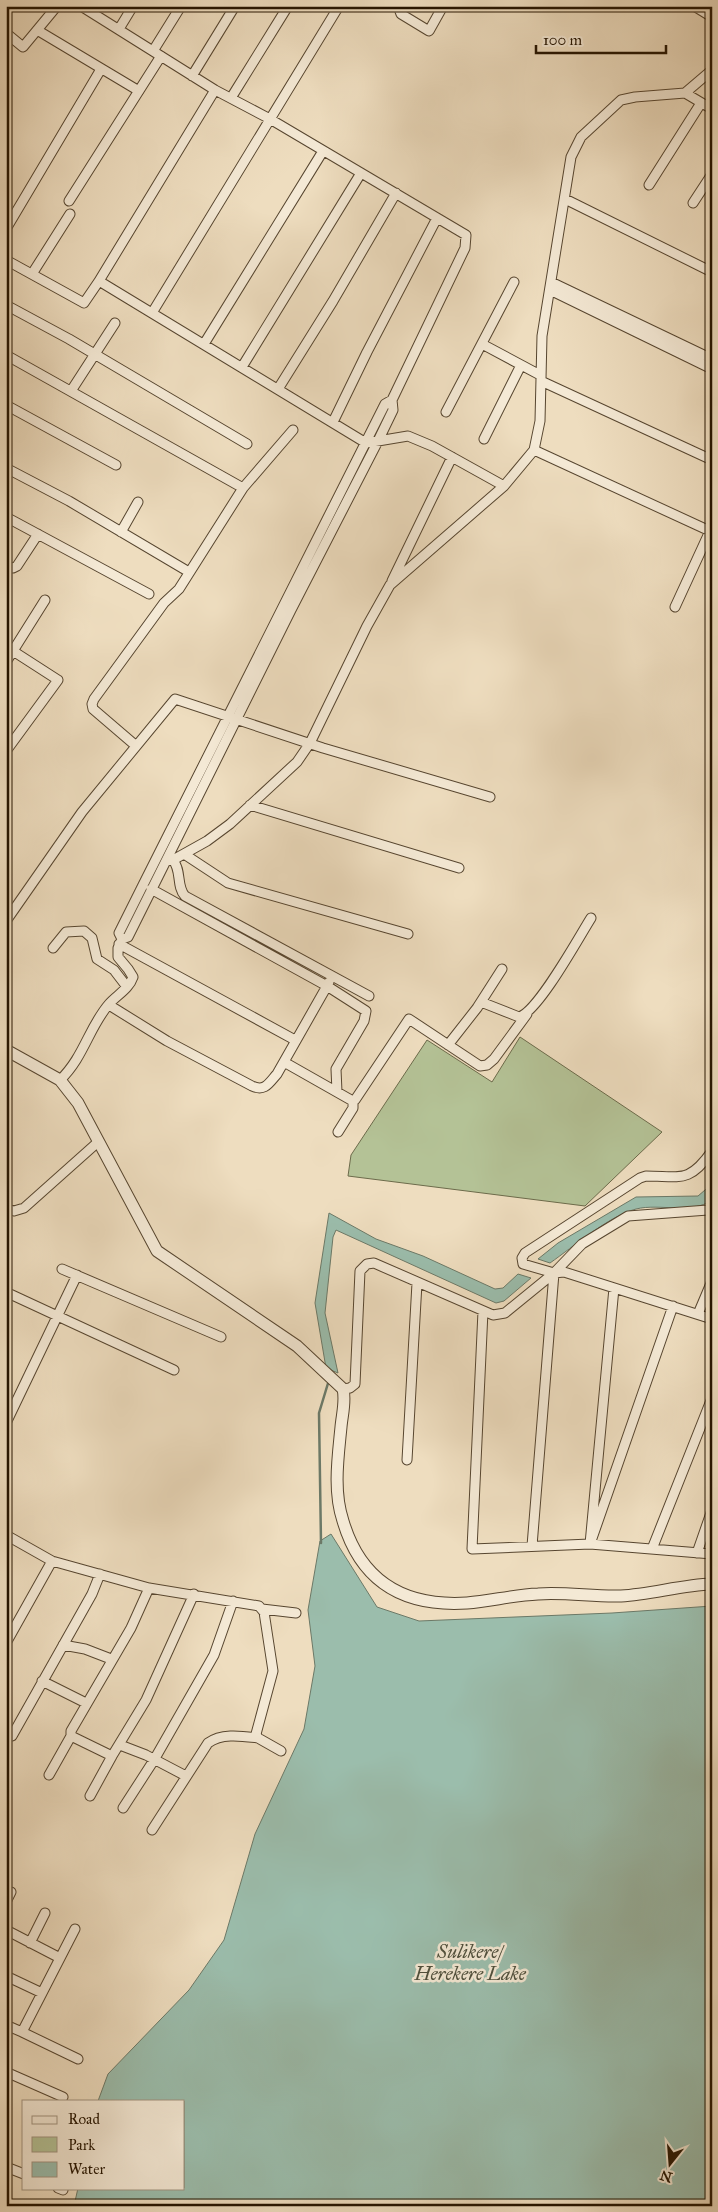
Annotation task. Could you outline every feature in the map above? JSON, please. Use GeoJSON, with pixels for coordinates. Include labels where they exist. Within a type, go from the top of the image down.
{"type":"FeatureCollection","features":[{"type":"Feature","properties":{"kind":"street"},"geometry":{"type":"LineString","coordinates":[[7,36],[23,47],[58,6]]}},
{"type":"Feature","properties":{"kind":"street"},"geometry":{"type":"LineString","coordinates":[[60,1080],[72,1068],[109,1004],[131,983],[133,978],[128,968],[118,957],[121,942],[119,933],[393,410],[392,400],[465,248],[466,235],[270,119],[215,90],[81,6]]}},
{"type":"Feature","properties":{"kind":"street"},"geometry":{"type":"LineString","coordinates":[[119,29],[133,6]]}},
{"type":"Feature","properties":{"kind":"street"},"geometry":{"type":"LineString","coordinates":[[69,201],[139,91],[181,6]]}},
{"type":"Feature","properties":{"kind":"street"},"geometry":{"type":"LineString","coordinates":[[192,76],[235,6]]}},
{"type":"Feature","properties":{"kind":"street"},"geometry":{"type":"LineString","coordinates":[[231,98],[288,6]]}},
{"type":"Feature","properties":{"kind":"street"},"geometry":{"type":"LineString","coordinates":[[152,313],[339,6]]}},
{"type":"Feature","properties":{"kind":"street"},"geometry":{"type":"LineString","coordinates":[[398,6],[401,14],[429,30],[443,6]]}},
{"type":"Feature","properties":{"kind":"street"},"geometry":{"type":"LineString","coordinates":[[694,6],[712,17]]}},
{"type":"Feature","properties":{"kind":"street"},"geometry":{"type":"LineString","coordinates":[[37,30],[139,91]]}},
{"type":"Feature","properties":{"kind":"street"},"geometry":{"type":"LineString","coordinates":[[6,229],[101,69]]}},
{"type":"Feature","properties":{"kind":"street"},"geometry":{"type":"LineString","coordinates":[[390,585],[504,486],[534,450],[540,421],[542,336],[572,157],[582,137],[621,100],[685,93],[712,70]]}},
{"type":"Feature","properties":{"kind":"street"},"geometry":{"type":"LineString","coordinates":[[6,260],[84,303],[215,90]]}},
{"type":"Feature","properties":{"kind":"street"},"geometry":{"type":"LineString","coordinates":[[685,93],[712,109]]}},
{"type":"Feature","properties":{"kind":"street"},"geometry":{"type":"LineString","coordinates":[[649,185],[701,103]]}},
{"type":"Feature","properties":{"kind":"street"},"geometry":{"type":"LineString","coordinates":[[204,344],[323,151]]}},
{"type":"Feature","properties":{"kind":"street"},"geometry":{"type":"LineString","coordinates":[[242,367],[361,173]]}},
{"type":"Feature","properties":{"kind":"street"},"geometry":{"type":"LineString","coordinates":[[694,203],[712,174]]}},
{"type":"Feature","properties":{"kind":"street"},"geometry":{"type":"LineString","coordinates":[[278,389],[333,301],[396,193]]}},
{"type":"Feature","properties":{"kind":"street"},"geometry":{"type":"LineString","coordinates":[[565,199],[712,272]]}},
{"type":"Feature","properties":{"kind":"street"},"geometry":{"type":"LineString","coordinates":[[32,274],[70,214]]}},
{"type":"Feature","properties":{"kind":"street"},"geometry":{"type":"LineString","coordinates":[[333,422],[367,352],[437,218]]}},
{"type":"Feature","properties":{"kind":"street"},"geometry":{"type":"LineString","coordinates":[[99,281],[366,443],[408,436],[452,457],[504,486]]}},
{"type":"Feature","properties":{"kind":"street"},"geometry":{"type":"LineString","coordinates":[[446,412],[514,282]]}},
{"type":"Feature","properties":{"kind":"street"},"geometry":{"type":"LineString","coordinates":[[551,286],[712,359]]}},
{"type":"Feature","properties":{"kind":"street"},"geometry":{"type":"LineString","coordinates":[[551,286],[712,369]]}},
{"type":"Feature","properties":{"kind":"street"},"geometry":{"type":"LineString","coordinates":[[6,305],[96,355],[247,444]]}},
{"type":"Feature","properties":{"kind":"street"},"geometry":{"type":"LineString","coordinates":[[71,391],[115,324]]}},
{"type":"Feature","properties":{"kind":"street"},"geometry":{"type":"LineString","coordinates":[[482,344],[521,365],[540,378],[712,460]]}},
{"type":"Feature","properties":{"kind":"street"},"geometry":{"type":"LineString","coordinates":[[6,355],[243,488]]}},
{"type":"Feature","properties":{"kind":"street"},"geometry":{"type":"LineString","coordinates":[[484,439],[521,365]]}},
{"type":"Feature","properties":{"kind":"street"},"geometry":{"type":"LineString","coordinates":[[121,942],[128,937],[151,889],[169,860],[233,717],[385,404],[392,400]]}},
{"type":"Feature","properties":{"kind":"street"},"geometry":{"type":"LineString","coordinates":[[6,405],[116,465]]}},
{"type":"Feature","properties":{"kind":"street"},"geometry":{"type":"LineString","coordinates":[[135,745],[94,710],[92,701],[164,603],[179,589],[243,488],[293,430]]}},
{"type":"Feature","properties":{"kind":"street"},"geometry":{"type":"LineString","coordinates":[[534,450],[711,532],[676,607]]}},
{"type":"Feature","properties":{"kind":"street"},"geometry":{"type":"LineString","coordinates":[[169,860],[184,854],[206,841],[250,805],[297,762],[310,744],[452,457]]}},
{"type":"Feature","properties":{"kind":"street"},"geometry":{"type":"LineString","coordinates":[[6,468],[69,501],[189,572]]}},
{"type":"Feature","properties":{"kind":"street"},"geometry":{"type":"LineString","coordinates":[[121,532],[138,502]]}},
{"type":"Feature","properties":{"kind":"street"},"geometry":{"type":"LineString","coordinates":[[6,517],[149,594]]}},
{"type":"Feature","properties":{"kind":"street"},"geometry":{"type":"LineString","coordinates":[[6,568],[17,566],[38,534]]}},
{"type":"Feature","properties":{"kind":"street"},"geometry":{"type":"LineString","coordinates":[[6,662],[45,600]]}},
{"type":"Feature","properties":{"kind":"street"},"geometry":{"type":"LineString","coordinates":[[6,751],[58,680],[13,651]]}},
{"type":"Feature","properties":{"kind":"street"},"geometry":{"type":"LineString","coordinates":[[6,921],[82,812],[135,745],[175,699],[310,744],[490,797]]}},
{"type":"Feature","properties":{"kind":"street"},"geometry":{"type":"LineString","coordinates":[[250,805],[459,868]]}},
{"type":"Feature","properties":{"kind":"street"},"geometry":{"type":"LineString","coordinates":[[184,854],[228,883],[408,934]]}},
{"type":"Feature","properties":{"kind":"street"},"geometry":{"type":"LineString","coordinates":[[169,860],[179,870],[181,892],[185,896],[369,996]]}},
{"type":"Feature","properties":{"kind":"street"},"geometry":{"type":"LineString","coordinates":[[151,889],[327,986],[366,1011],[364,1021],[336,1069],[338,1092]]}},
{"type":"Feature","properties":{"kind":"street"},"geometry":{"type":"LineString","coordinates":[[284,1062],[353,1100],[357,1100],[409,1019],[480,1066],[487,1065],[494,1059],[554,978],[591,918]]}},
{"type":"Feature","properties":{"kind":"street"},"geometry":{"type":"LineString","coordinates":[[53,948],[66,932],[84,930],[92,938],[97,958],[114,970],[127,987]]}},
{"type":"Feature","properties":{"kind":"street"},"geometry":{"type":"LineString","coordinates":[[121,942],[295,1040]]}},
{"type":"Feature","properties":{"kind":"street"},"geometry":{"type":"LineString","coordinates":[[448,1045],[481,1002],[502,969]]}},
{"type":"Feature","properties":{"kind":"street"},"geometry":{"type":"LineString","coordinates":[[109,1004],[167,1041],[257,1088],[267,1086],[284,1062],[333,976]]}},
{"type":"Feature","properties":{"kind":"street"},"geometry":{"type":"LineString","coordinates":[[481,1002],[519,1017],[527,1014]]}},
{"type":"Feature","properties":{"kind":"street"},"geometry":{"type":"LineString","coordinates":[[6,1050],[60,1080],[78,1103],[157,1251],[297,1346],[313,1359],[322,1372],[340,1385],[350,1388],[355,1384],[361,1268],[366,1264],[374,1263],[493,1315],[505,1313],[554,1272],[582,1244],[628,1216],[708,1210],[712,1208]]}},
{"type":"Feature","properties":{"kind":"street"},"geometry":{"type":"LineString","coordinates":[[338,1132],[353,1108],[353,1100]]}},
{"type":"Feature","properties":{"kind":"street"},"geometry":{"type":"LineString","coordinates":[[6,1209],[14,1211],[24,1208],[98,1142]]}},
{"type":"Feature","properties":{"kind":"street"},"geometry":{"type":"LineString","coordinates":[[712,1152],[697,1169],[684,1177],[646,1176],[640,1178],[525,1253],[522,1258],[523,1264],[554,1272],[572,1274],[712,1320]]}},
{"type":"Feature","properties":{"kind":"street"},"geometry":{"type":"LineString","coordinates":[[62,1269],[221,1337]]}},
{"type":"Feature","properties":{"kind":"street"},"geometry":{"type":"LineString","coordinates":[[532,1546],[554,1272]]}},
{"type":"Feature","properties":{"kind":"street"},"geometry":{"type":"LineString","coordinates":[[6,1423],[77,1275]]}},
{"type":"Feature","properties":{"kind":"street"},"geometry":{"type":"LineString","coordinates":[[698,1314],[712,1281]]}},
{"type":"Feature","properties":{"kind":"street"},"geometry":{"type":"LineString","coordinates":[[407,1460],[417,1283]]}},
{"type":"Feature","properties":{"kind":"street"},"geometry":{"type":"LineString","coordinates":[[590,1544],[614,1288]]}},
{"type":"Feature","properties":{"kind":"street"},"geometry":{"type":"LineString","coordinates":[[10,1294],[174,1370]]}},
{"type":"Feature","properties":{"kind":"street"},"geometry":{"type":"LineString","coordinates":[[590,1544],[674,1306]]}},
{"type":"Feature","properties":{"kind":"street"},"geometry":{"type":"LineString","coordinates":[[483,1311],[472,1549],[590,1544],[712,1554]]}},
{"type":"Feature","properties":{"kind":"street"},"geometry":{"type":"LineString","coordinates":[[340,1385],[337,1476],[339,1509],[348,1538],[367,1570],[379,1581],[396,1591],[420,1599],[444,1603],[467,1603],[546,1593],[629,1595],[712,1584]]}},
{"type":"Feature","properties":{"kind":"street"},"geometry":{"type":"LineString","coordinates":[[652,1549],[712,1398]]}},
{"type":"Feature","properties":{"kind":"street"},"geometry":{"type":"LineString","coordinates":[[697,1553],[712,1510]]}},
{"type":"Feature","properties":{"kind":"street"},"geometry":{"type":"LineString","coordinates":[[6,1535],[52,1560],[149,1588],[256,1604],[262,1608],[296,1613]]}},
{"type":"Feature","properties":{"kind":"street"},"geometry":{"type":"LineString","coordinates":[[6,1643],[52,1560]]}},
{"type":"Feature","properties":{"kind":"street"},"geometry":{"type":"LineString","coordinates":[[12,1736],[92,1594],[100,1574]]}},
{"type":"Feature","properties":{"kind":"street"},"geometry":{"type":"LineString","coordinates":[[49,1775],[71,1736],[71,1731],[86,1702],[131,1628],[149,1588]]}},
{"type":"Feature","properties":{"kind":"street"},"geometry":{"type":"LineString","coordinates":[[90,1796],[146,1700],[194,1594]]}},
{"type":"Feature","properties":{"kind":"street"},"geometry":{"type":"LineString","coordinates":[[124,1808],[154,1760],[214,1655],[233,1601]]}},
{"type":"Feature","properties":{"kind":"street"},"geometry":{"type":"LineString","coordinates":[[258,1738],[256,1734],[273,1671],[262,1608]]}},
{"type":"Feature","properties":{"kind":"street"},"geometry":{"type":"LineString","coordinates":[[62,1645],[86,1649],[111,1660]]}},
{"type":"Feature","properties":{"kind":"street"},"geometry":{"type":"LineString","coordinates":[[42,1681],[86,1702]]}},
{"type":"Feature","properties":{"kind":"street"},"geometry":{"type":"LineString","coordinates":[[71,1736],[112,1756]]}},
{"type":"Feature","properties":{"kind":"street"},"geometry":{"type":"LineString","coordinates":[[152,1830],[208,1743],[213,1739],[233,1736],[258,1738],[281,1751]]}},
{"type":"Feature","properties":{"kind":"street"},"geometry":{"type":"LineString","coordinates":[[120,1745],[186,1776]]}},
{"type":"Feature","properties":{"kind":"street"},"geometry":{"type":"LineString","coordinates":[[6,1902],[11,1892]]}},
{"type":"Feature","properties":{"kind":"street"},"geometry":{"type":"LineString","coordinates":[[30,1943],[45,1913]]}},
{"type":"Feature","properties":{"kind":"street"},"geometry":{"type":"LineString","coordinates":[[22,2032],[74,1929]]}},
{"type":"Feature","properties":{"kind":"street"},"geometry":{"type":"LineString","coordinates":[[6,1930],[60,1958]]}},
{"type":"Feature","properties":{"kind":"street"},"geometry":{"type":"LineString","coordinates":[[6,1976],[42,1993]]}},
{"type":"Feature","properties":{"kind":"street"},"geometry":{"type":"LineString","coordinates":[[6,2025],[78,2059]]}},
{"type":"Feature","properties":{"kind":"street"},"geometry":{"type":"LineString","coordinates":[[6,2072],[63,2097]]}},
{"type":"Feature","properties":{"kind":"street"},"geometry":{"type":"LineString","coordinates":[[6,2167],[22,2173]]}},
{"type":"Feature","properties":{"kind":"green space"},"geometry":{"type":"Polygon","coordinates":[[[520,1037],[662,1132],[585,1206],[348,1176],[351,1155],[427,1040],[492,1082],[520,1037]]]}},
{"type":"Feature","properties":{"kind":"water"},"geometry":{"type":"Polygon","coordinates":[[[712,1184],[712,1200],[704,1204],[685,1208],[655,1207],[636,1209],[614,1218],[550,1263],[538,1259],[558,1243],[636,1197],[698,1196],[712,1184]]]}},
{"type":"Feature","properties":{"kind":"water"},"geometry":{"type":"Polygon","coordinates":[[[329,1213],[376,1239],[423,1256],[495,1289],[503,1288],[518,1274],[531,1278],[504,1301],[496,1303],[336,1230],[333,1237],[325,1313],[338,1373],[326,1368],[315,1303],[329,1213]]]}},
{"type":"Feature","properties":{"kind":"water","name":"Sulikere/ Herekere Lake"},"geometry":{"type":"Polygon","coordinates":[[[331,1534],[377,1607],[419,1621],[612,1613],[712,1606],[712,2206],[74,2206],[78,2190],[185,2190],[185,2100],[98,2100],[108,2074],[189,1990],[224,1940],[255,1834],[304,1729],[315,1666],[308,1610],[320,1541],[331,1534]]]}},
{"type":"Feature","properties":{"kind":"waterway"},"geometry":{"type":"LineString","coordinates":[[321,1543],[319,1413],[329,1380]]}}]}
